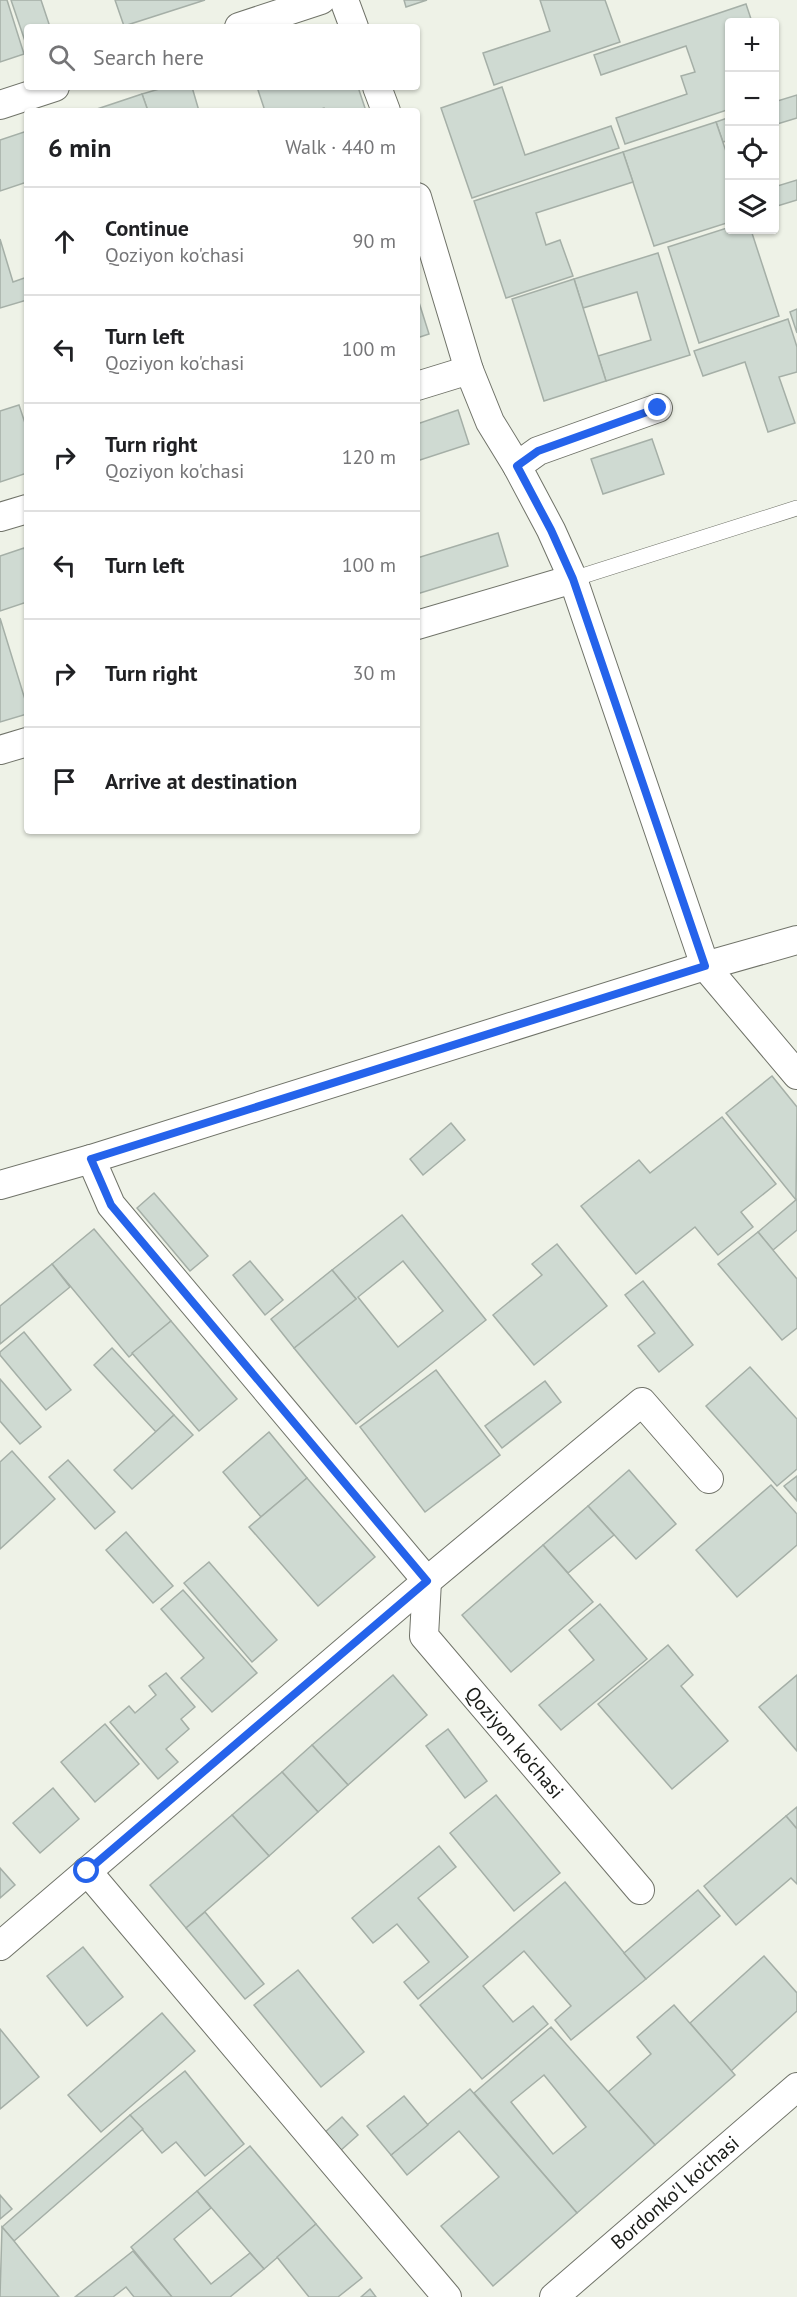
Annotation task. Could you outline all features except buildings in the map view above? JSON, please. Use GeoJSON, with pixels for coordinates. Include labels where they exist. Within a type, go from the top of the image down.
{"type":"FeatureCollection","features":[{"type":"Feature","properties":{"kind":"street"},"geometry":{"type":"LineString","coordinates":[[248,24],[321,0]]}},
{"type":"Feature","properties":{"kind":"street"},"geometry":{"type":"LineString","coordinates":[[344,0],[353,24]]}},
{"type":"Feature","properties":{"kind":"street"},"geometry":{"type":"LineString","coordinates":[[0,105],[46,90]]}},
{"type":"Feature","properties":{"kind":"street"},"geometry":{"type":"LineString","coordinates":[[378,90],[385,108]]}},
{"type":"Feature","properties":{"kind":"street"},"geometry":{"type":"LineString","coordinates":[[420,208],[469,370],[490,422],[517,466],[551,530],[573,579],[705,966],[797,1075]]}},
{"type":"Feature","properties":{"kind":"street"},"geometry":{"type":"LineString","coordinates":[[420,385],[469,370]]}},
{"type":"Feature","properties":{"kind":"street"},"geometry":{"type":"LineString","coordinates":[[517,466],[538,451],[658,408]]}},
{"type":"Feature","properties":{"kind":"street"},"geometry":{"type":"LineString","coordinates":[[0,517],[24,510]]}},
{"type":"Feature","properties":{"kind":"street"},"geometry":{"type":"LineString","coordinates":[[420,624],[573,579]]}},
{"type":"Feature","properties":{"kind":"street"},"geometry":{"type":"LineString","coordinates":[[0,750],[24,743]]}},
{"type":"Feature","properties":{"kind":"street"},"geometry":{"type":"LineString","coordinates":[[0,1185],[91,1159],[705,966],[797,940]]}},
{"type":"Feature","properties":{"kind":"street"},"geometry":{"type":"LineString","coordinates":[[91,1159],[111,1205],[427,1581]]}},
{"type":"Feature","properties":{"kind":"street"},"geometry":{"type":"LineString","coordinates":[[0,1946],[427,1581],[642,1402],[709,1479]]}},
{"type":"Feature","properties":{"kind":"street","name":"Qoziyon ko'chasi"},"geometry":{"type":"LineString","coordinates":[[427,1581],[424,1636],[640,1890]]}},
{"type":"Feature","properties":{"kind":"street"},"geometry":{"type":"LineString","coordinates":[[87,1871],[447,2297]]}},
{"type":"Feature","properties":{"kind":"street","name":"Bordonko'l ko'chasi"},"geometry":{"type":"LineString","coordinates":[[554,2297],[797,2087]]}},
{"type":"Feature","properties":{"kind":"lane"},"geometry":{"type":"LineString","coordinates":[[573,579],[797,508]]}},
{"type":"Feature","properties":{"kind":"route"},"geometry":{"type":"LineString","coordinates":[[87,1871],[427,1581],[111,1205],[91,1159],[705,966],[573,579],[551,530],[517,466],[538,451],[658,408]]}}]}
